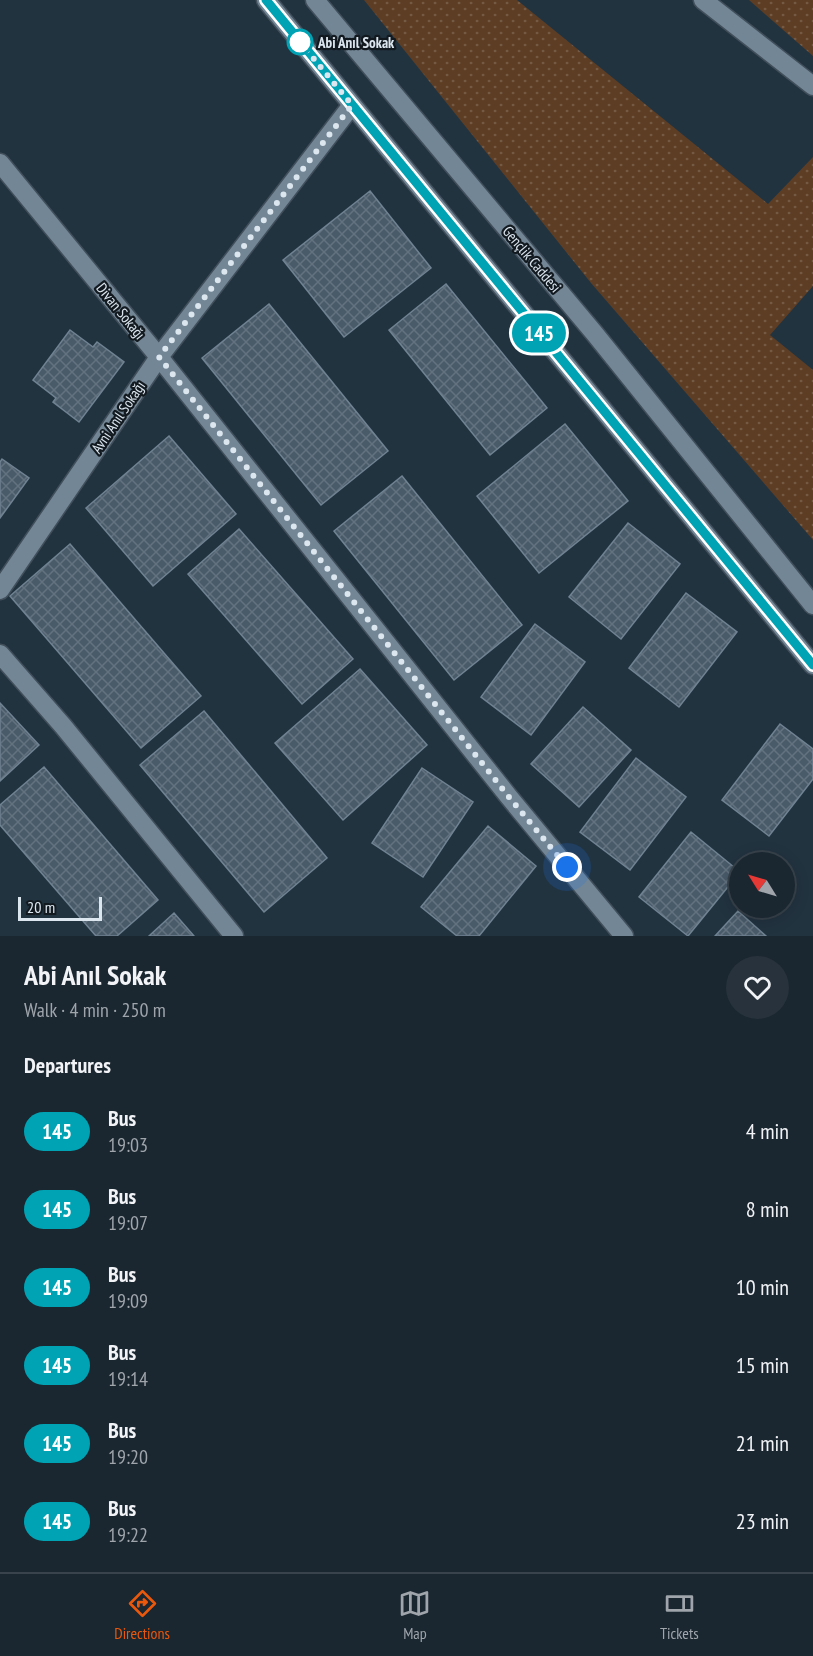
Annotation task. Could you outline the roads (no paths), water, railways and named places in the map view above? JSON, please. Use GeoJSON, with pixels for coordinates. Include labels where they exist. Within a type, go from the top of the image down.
{"type":"FeatureCollection","features":[{"type":"Feature","properties":{"kind":"street"},"geometry":{"type":"LineString","coordinates":[[266,0],[813,665]]}},
{"type":"Feature","properties":{"kind":"street","name":"Gençlik Caddesi"},"geometry":{"type":"LineString","coordinates":[[315,0],[595,334],[813,605]]}},
{"type":"Feature","properties":{"kind":"street"},"geometry":{"type":"LineString","coordinates":[[703,0],[813,86]]}},
{"type":"Feature","properties":{"kind":"street","name":"Avni Anıl Sokağı"},"geometry":{"type":"LineString","coordinates":[[0,590],[159,357],[352,105]]}},
{"type":"Feature","properties":{"kind":"street","name":"Divan Sokağı"},"geometry":{"type":"LineString","coordinates":[[0,163],[159,357],[509,797],[624,936]]}},
{"type":"Feature","properties":{"kind":"street"},"geometry":{"type":"LineString","coordinates":[[0,654],[63,726],[234,936]]}},
{"type":"Feature","properties":{"kind":"place","name":"Abi Anıl Sokak"},"geometry":{"type":"Point","coordinates":[300,42]}}]}
